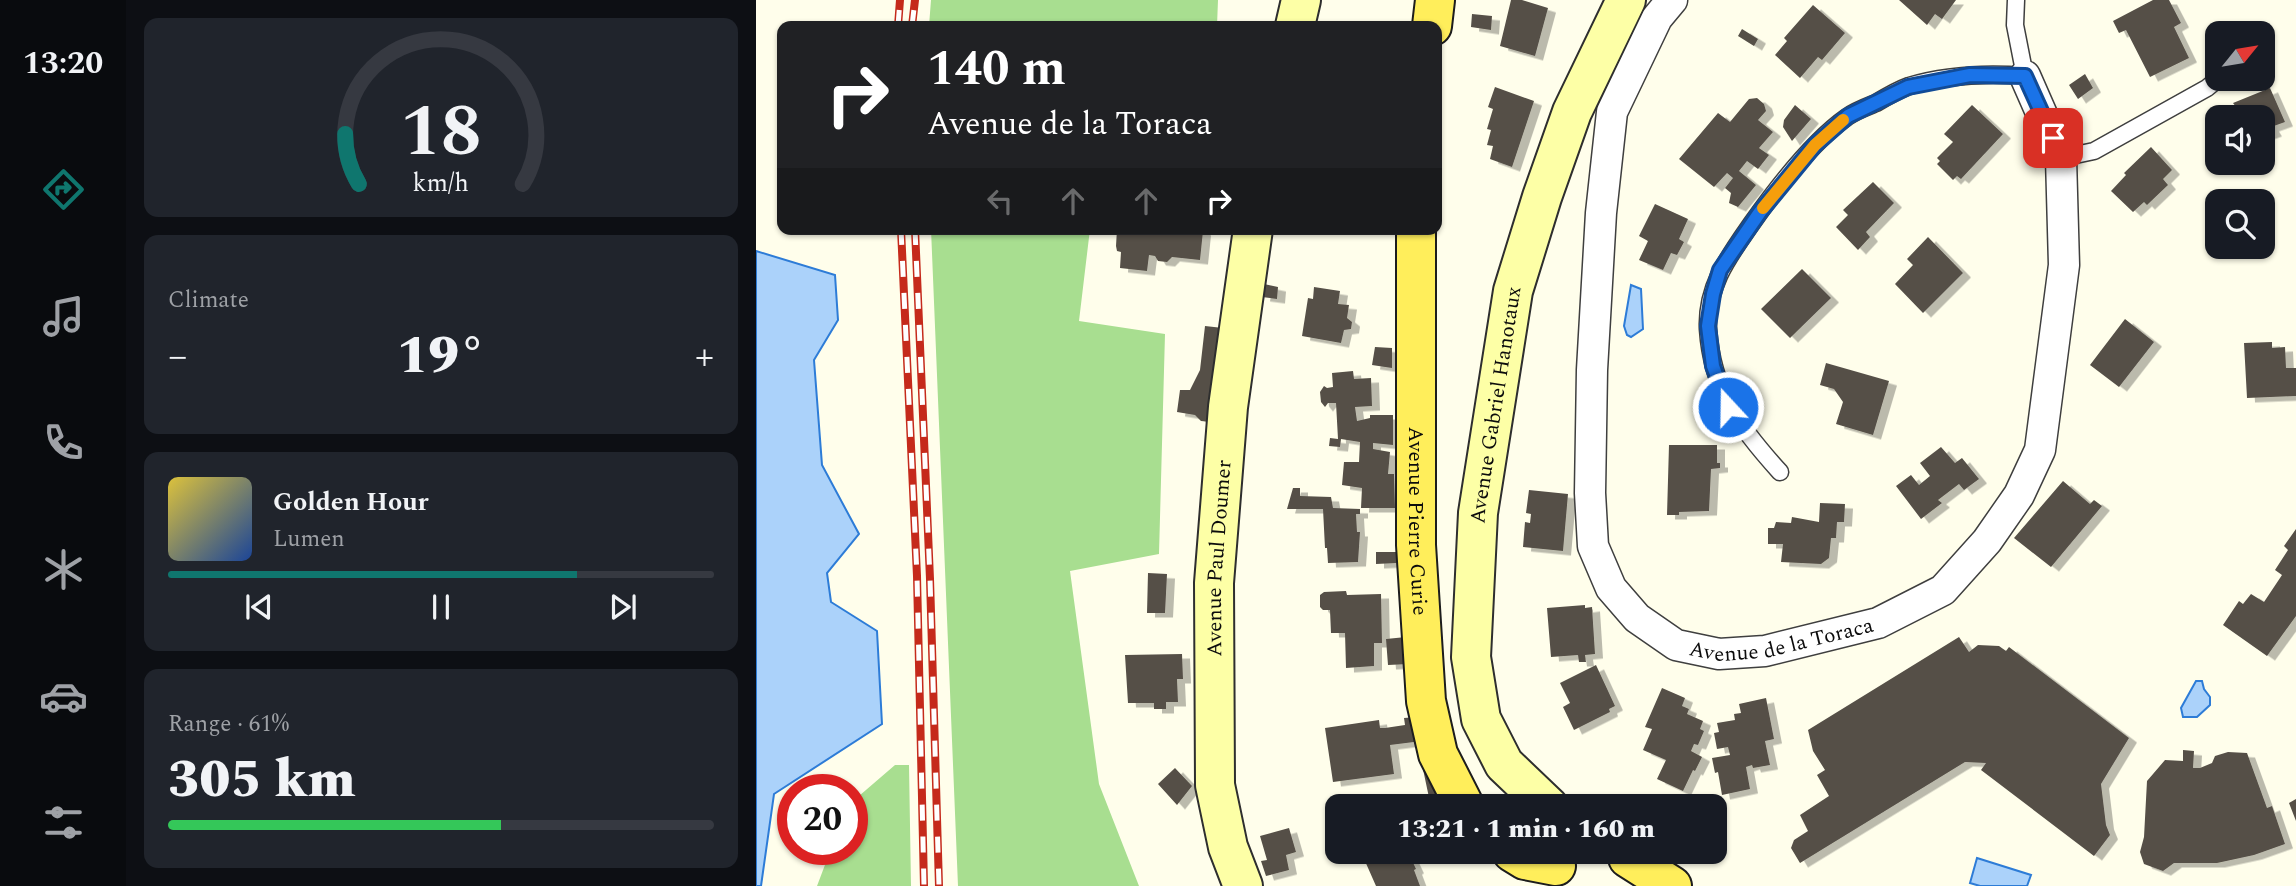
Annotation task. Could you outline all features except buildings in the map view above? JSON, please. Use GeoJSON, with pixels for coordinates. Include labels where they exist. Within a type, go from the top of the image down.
{"type":"FeatureCollection","features":[{"type":"Feature","properties":{"kind":"main road"},"geometry":{"type":"LineString","coordinates":[[1295,21],[1301,0]]}},
{"type":"Feature","properties":{"kind":"main road"},"geometry":{"type":"LineString","coordinates":[[1432,21],[1434,0]]}},
{"type":"Feature","properties":{"kind":"main road","name":"Avenue Gabriel Hanotaux"},"geometry":{"type":"LineString","coordinates":[[1535,794],[1504,764],[1481,719],[1471,657],[1478,513],[1513,291],[1572,113],[1626,0]]}},
{"type":"Feature","properties":{"kind":"main road","name":"Avenue Paul Doumer"},"geometry":{"type":"LineString","coordinates":[[1243,886],[1228,847],[1215,785],[1213,583],[1228,407],[1252,235]]}},
{"type":"Feature","properties":{"kind":"main road","name":"Avenue Pierre Curie"},"geometry":{"type":"LineString","coordinates":[[1416,235],[1416,545],[1426,701],[1438,754],[1458,794]]}},
{"type":"Feature","properties":{"kind":"main road"},"geometry":{"type":"LineString","coordinates":[[1542,864],[1560,868]]}},
{"type":"Feature","properties":{"kind":"main road"},"geometry":{"type":"LineString","coordinates":[[1624,865],[1672,886]]}},
{"type":"Feature","properties":{"kind":"street","name":"Avenue de la Toraca"},"geometry":{"type":"LineString","coordinates":[[1672,0],[1657,18],[1612,112],[1601,213],[1592,370],[1590,493],[1593,546],[1611,588],[1637,618],[1676,645],[1719,654],[1765,651],[1878,623],[1943,590],[1987,541],[2019,495],[2040,450],[2064,265],[2061,158],[2025,76]]}},
{"type":"Feature","properties":{"kind":"lane","name":"Avenue de la Toraca"},"geometry":{"type":"LineString","coordinates":[[2016,0],[2015,25],[2025,76]]}},
{"type":"Feature","properties":{"kind":"lane"},"geometry":{"type":"LineString","coordinates":[[1780,472],[1749,438],[1728,407],[1713,366],[1708,326],[1720,270],[1760,212],[1815,145],[1848,116],[1908,87],[1970,75],[2025,76]]}},
{"type":"Feature","properties":{"kind":"lane"},"geometry":{"type":"LineString","coordinates":[[2061,158],[2094,151],[2205,89]]}},
{"type":"Feature","properties":{"kind":"green space"},"geometry":{"type":"Polygon","coordinates":[[[931,0],[1218,0],[1217,21],[929,21],[931,0]]]}},
{"type":"Feature","properties":{"kind":"green space"},"geometry":{"type":"Polygon","coordinates":[[[931,235],[1089,235],[1079,321],[1165,334],[1159,554],[1070,571],[1099,784],[1139,886],[958,886],[931,235]]]}},
{"type":"Feature","properties":{"kind":"green space"},"geometry":{"type":"Polygon","coordinates":[[[895,765],[909,765],[911,886],[817,886],[825,865],[868,865],[868,788],[895,765]]]}},
{"type":"Feature","properties":{"kind":"water"},"geometry":{"type":"Polygon","coordinates":[[[756,251],[835,275],[838,320],[814,360],[822,465],[859,534],[827,573],[831,602],[877,631],[882,724],[805,774],[777,774],[777,792],[774,794],[761,886],[756,886],[756,251]]]}},
{"type":"Feature","properties":{"kind":"water"},"geometry":{"type":"Polygon","coordinates":[[[1631,285],[1641,289],[1643,329],[1631,337],[1627,335],[1624,326],[1631,285]]]}},
{"type":"Feature","properties":{"kind":"water"},"geometry":{"type":"Polygon","coordinates":[[[2196,681],[2202,681],[2210,697],[2210,705],[2197,717],[2183,717],[2181,708],[2196,681]]]}},
{"type":"Feature","properties":{"kind":"water"},"geometry":{"type":"Polygon","coordinates":[[[1977,858],[2031,875],[2027,886],[1980,886],[1970,883],[1977,858]]]}},
{"type":"Feature","properties":{"kind":"railway"},"geometry":{"type":"LineString","coordinates":[[898,21],[900,0]]}},
{"type":"Feature","properties":{"kind":"railway"},"geometry":{"type":"LineString","coordinates":[[913,21],[915,0]]}},
{"type":"Feature","properties":{"kind":"railway"},"geometry":{"type":"LineString","coordinates":[[901,235],[917,576],[924,886]]}},
{"type":"Feature","properties":{"kind":"railway"},"geometry":{"type":"LineString","coordinates":[[915,235],[930,579],[939,886]]}},
{"type":"Feature","properties":{"kind":"slow traffic"},"geometry":{"type":"LineString","coordinates":[[1763,208],[1815,145],[1843,120]]}},
{"type":"Feature","properties":{"kind":"route"},"geometry":{"type":"LineString","coordinates":[[1728,407],[1713,366],[1708,326],[1720,270],[1760,212],[1815,145],[1848,116],[1908,87],[1970,75],[2025,76],[2053,138]]}}]}
